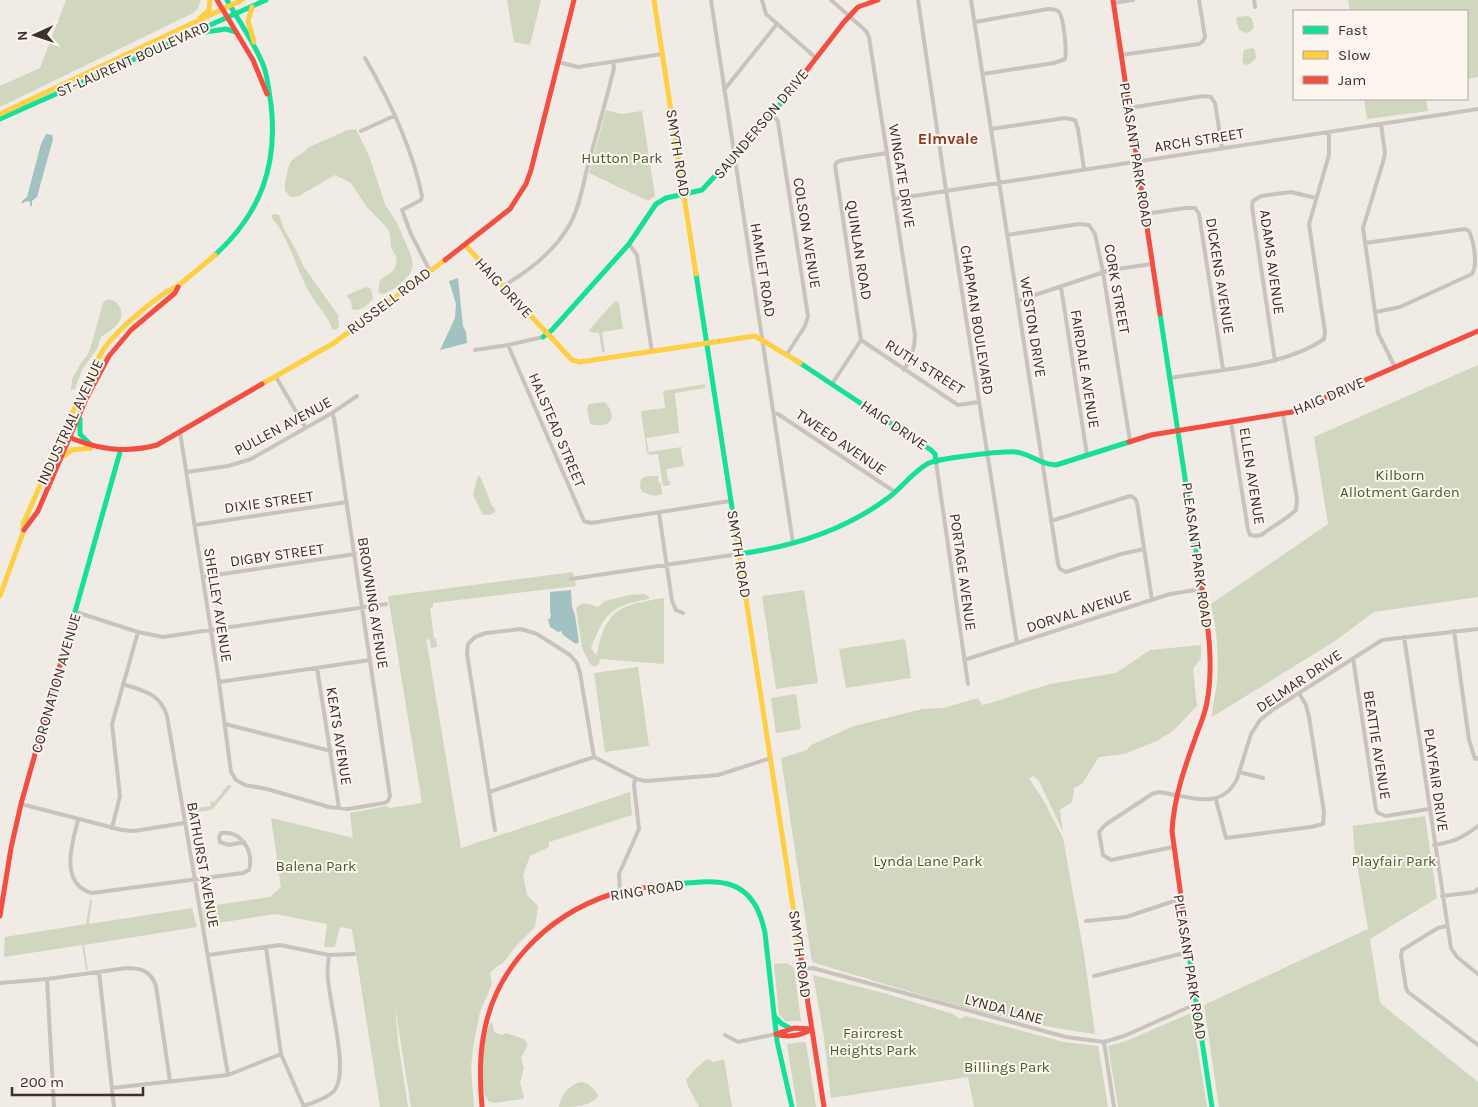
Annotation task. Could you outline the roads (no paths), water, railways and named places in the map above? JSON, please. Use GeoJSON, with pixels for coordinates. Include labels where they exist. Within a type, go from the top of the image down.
{"type":"FeatureCollection","features":[{"type":"Feature","properties":{"kind":"street"},"geometry":{"type":"LineString","coordinates":[[194,23],[207,12],[210,0]]}},
{"type":"Feature","properties":{"kind":"street","name":"INDUSTRIAL AVENUE"},"geometry":{"type":"LineString","coordinates":[[217,0],[253,60],[269,99]]}},
{"type":"Feature","properties":{"kind":"street","name":"INDUSTRIAL AVENUE"},"geometry":{"type":"LineString","coordinates":[[0,596],[24,530],[24,524],[62,434],[104,349],[117,333],[140,313],[178,286],[227,244],[250,216],[262,191],[270,166],[272,148],[272,120],[267,76],[257,52],[227,0]]}},
{"type":"Feature","properties":{"kind":"street","name":"ST-LAURENT BOULEVARD"},"geometry":{"type":"LineString","coordinates":[[0,114],[242,0]]}},
{"type":"Feature","properties":{"kind":"street","name":"ST-LAURENT BOULEVARD"},"geometry":{"type":"LineString","coordinates":[[0,120],[266,0]]}},
{"type":"Feature","properties":{"kind":"street","name":"RUSSELL ROAD"},"geometry":{"type":"LineString","coordinates":[[62,434],[94,448],[120,452],[157,445],[334,343],[510,209],[526,184],[574,0]]}},
{"type":"Feature","properties":{"kind":"street","name":"SMYTH ROAD"},"geometry":{"type":"LineString","coordinates":[[654,0],[824,1107]]}},
{"type":"Feature","properties":{"kind":"street","name":"HAMLET ROAD"},"geometry":{"type":"LineString","coordinates":[[711,0],[793,543]]}},
{"type":"Feature","properties":{"kind":"street"},"geometry":{"type":"LineString","coordinates":[[762,0],[766,14],[816,58]]}},
{"type":"Feature","properties":{"kind":"street","name":"WINGATE DRIVE"},"geometry":{"type":"LineString","coordinates":[[831,0],[866,31],[869,37],[915,335],[913,355],[904,370]]}},
{"type":"Feature","properties":{"kind":"street","name":"SAUNDERSON DRIVE"},"geometry":{"type":"LineString","coordinates":[[545,335],[629,244],[656,204],[666,198],[702,190],[734,158],[773,113],[849,17],[858,8],[878,0]]}},
{"type":"Feature","properties":{"kind":"street","name":"CHAPMAN BOULEVARD"},"geometry":{"type":"LineString","coordinates":[[918,0],[1017,643]]}},
{"type":"Feature","properties":{"kind":"street","name":"WESTON DRIVE"},"geometry":{"type":"LineString","coordinates":[[971,0],[1058,564],[1066,572],[1121,554],[1144,549]]}},
{"type":"Feature","properties":{"kind":"street"},"geometry":{"type":"LineString","coordinates":[[1113,2],[1133,0]]}},
{"type":"Feature","properties":{"kind":"street"},"geometry":{"type":"LineString","coordinates":[[1121,55],[1199,44],[1205,37],[1199,0]]}},
{"type":"Feature","properties":{"kind":"street"},"geometry":{"type":"LineString","coordinates":[[1254,0],[1254,7]]}},
{"type":"Feature","properties":{"kind":"street","name":"PLEASANT PARK ROAD"},"geometry":{"type":"LineString","coordinates":[[1113,2],[1179,430],[1211,665],[1207,700],[1202,721],[1187,762],[1173,814],[1173,847],[1212,1107]]}},
{"type":"Feature","properties":{"kind":"street"},"geometry":{"type":"LineString","coordinates":[[252,6],[248,21],[257,52]]}},
{"type":"Feature","properties":{"kind":"street"},"geometry":{"type":"LineString","coordinates":[[975,22],[1055,9],[1059,12],[1061,18],[1066,51],[1065,59],[1054,63],[983,74]]}},
{"type":"Feature","properties":{"kind":"street"},"geometry":{"type":"LineString","coordinates":[[724,90],[777,24]]}},
{"type":"Feature","properties":{"kind":"street"},"geometry":{"type":"LineString","coordinates":[[181,38],[217,29],[236,32]]}},
{"type":"Feature","properties":{"kind":"street"},"geometry":{"type":"LineString","coordinates":[[558,62],[578,67],[662,54]]}},
{"type":"Feature","properties":{"kind":"street"},"geometry":{"type":"LineString","coordinates":[[365,58],[413,159],[422,196],[421,200],[402,210],[411,234],[430,271]]}},
{"type":"Feature","properties":{"kind":"street"},"geometry":{"type":"LineString","coordinates":[[504,286],[524,273],[554,248],[571,223],[580,198],[600,122],[614,68],[613,62]]}},
{"type":"Feature","properties":{"kind":"street"},"geometry":{"type":"LineString","coordinates":[[1129,108],[1203,96],[1211,98],[1215,103],[1222,148]]}},
{"type":"Feature","properties":{"kind":"street","name":"ARCH STREET"},"geometry":{"type":"LineString","coordinates":[[894,199],[1137,160],[1478,109]]}},
{"type":"Feature","properties":{"kind":"street","name":"COLSON AVENUE"},"geometry":{"type":"LineString","coordinates":[[773,113],[778,122],[808,316],[805,326],[787,354]]}},
{"type":"Feature","properties":{"kind":"street"},"geometry":{"type":"LineString","coordinates":[[361,131],[394,116]]}},
{"type":"Feature","properties":{"kind":"street"},"geometry":{"type":"LineString","coordinates":[[991,130],[1066,118],[1075,120],[1084,169]]}},
{"type":"Feature","properties":{"kind":"street"},"geometry":{"type":"LineString","coordinates":[[1381,124],[1385,152],[1363,228],[1378,333],[1395,367]]}},
{"type":"Feature","properties":{"kind":"street"},"geometry":{"type":"LineString","coordinates":[[1170,378],[1275,361],[1316,345],[1324,339],[1325,332],[1308,224],[1329,155],[1329,132]]}},
{"type":"Feature","properties":{"kind":"street","name":"QUINLAN ROAD"},"geometry":{"type":"LineString","coordinates":[[861,340],[835,165],[837,162],[844,160],[888,154]]}},
{"type":"Feature","properties":{"kind":"street","name":"ADAMS AVENUE"},"geometry":{"type":"LineString","coordinates":[[1275,361],[1252,207],[1253,201],[1261,196],[1291,192],[1298,192],[1316,198]]}},
{"type":"Feature","properties":{"kind":"street","name":"DICKENS AVENUE"},"geometry":{"type":"LineString","coordinates":[[1145,214],[1196,208],[1199,214],[1223,369]]}},
{"type":"Feature","properties":{"kind":"street","name":"CORK STREET"},"geometry":{"type":"LineString","coordinates":[[1007,235],[1079,224],[1089,225],[1094,234],[1103,272],[1130,441]]}},
{"type":"Feature","properties":{"kind":"street"},"geometry":{"type":"LineString","coordinates":[[1365,243],[1465,229],[1470,231],[1476,264],[1476,270],[1472,274],[1400,307],[1376,312]]}},
{"type":"Feature","properties":{"kind":"street"},"geometry":{"type":"LineString","coordinates":[[629,244],[637,255],[652,352]]}},
{"type":"Feature","properties":{"kind":"street","name":"HAIG DRIVE"},"geometry":{"type":"LineString","coordinates":[[465,245],[504,286],[545,335],[572,360],[580,362],[755,336],[787,354],[934,452],[936,462],[1015,452],[1043,463],[1056,465],[1151,435],[1294,412],[1478,331]]}},
{"type":"Feature","properties":{"kind":"street"},"geometry":{"type":"LineString","coordinates":[[1017,301],[1103,272],[1152,264]]}},
{"type":"Feature","properties":{"kind":"street","name":"INDUSTRIAL AVENUE"},"geometry":{"type":"LineString","coordinates":[[24,530],[30,524],[62,458],[80,414],[109,356],[141,320],[175,293],[178,286]]}},
{"type":"Feature","properties":{"kind":"street","name":"FAIRDALE AVENUE"},"geometry":{"type":"LineString","coordinates":[[1061,287],[1087,455]]}},
{"type":"Feature","properties":{"kind":"street"},"geometry":{"type":"LineString","coordinates":[[475,350],[508,345],[545,335]]}},
{"type":"Feature","properties":{"kind":"street"},"geometry":{"type":"LineString","coordinates":[[832,384],[861,340]]}},
{"type":"Feature","properties":{"kind":"street","name":"RUTH STREET"},"geometry":{"type":"LineString","coordinates":[[861,340],[958,405],[979,402]]}},
{"type":"Feature","properties":{"kind":"street","name":"HALSTEAD STREET"},"geometry":{"type":"LineString","coordinates":[[508,345],[584,521],[587,523],[659,513]]}},
{"type":"Feature","properties":{"kind":"street"},"geometry":{"type":"LineString","coordinates":[[276,378],[305,427]]}},
{"type":"Feature","properties":{"kind":"street","name":"PULLEN AVENUE"},"geometry":{"type":"LineString","coordinates":[[187,472],[242,462],[332,413],[357,396]]}},
{"type":"Feature","properties":{"kind":"street","name":"BROWNING AVENUE"},"geometry":{"type":"LineString","coordinates":[[332,413],[355,554],[390,796],[388,801],[384,803],[348,809],[339,808]]}},
{"type":"Feature","properties":{"kind":"street","name":"TWEED AVENUE"},"geometry":{"type":"LineString","coordinates":[[774,413],[896,492]]}},
{"type":"Feature","properties":{"kind":"street"},"geometry":{"type":"LineString","coordinates":[[80,414],[80,434],[94,448]]}},
{"type":"Feature","properties":{"kind":"street","name":"ELLEN AVENUE"},"geometry":{"type":"LineString","coordinates":[[1231,422],[1247,526],[1250,534],[1256,536],[1296,510],[1297,499],[1283,414]]}},
{"type":"Feature","properties":{"kind":"street","name":"SHELLEY AVENUE"},"geometry":{"type":"LineString","coordinates":[[180,432],[231,772],[236,780],[245,785],[339,808]]}},
{"type":"Feature","properties":{"kind":"street"},"geometry":{"type":"LineString","coordinates":[[62,458],[72,450],[94,448]]}},
{"type":"Feature","properties":{"kind":"street","name":"CORONATION AVENUE"},"geometry":{"type":"LineString","coordinates":[[0,916],[11,848],[21,804],[120,452]]}},
{"type":"Feature","properties":{"kind":"street"},"geometry":{"type":"LineString","coordinates":[[571,579],[756,552],[793,543],[827,531],[864,513],[896,492],[927,465],[936,462]]}},
{"type":"Feature","properties":{"kind":"street","name":"PORTAGE AVENUE"},"geometry":{"type":"LineString","coordinates":[[936,462],[968,684]]}},
{"type":"Feature","properties":{"kind":"street"},"geometry":{"type":"LineString","coordinates":[[1051,521],[1130,496],[1136,499],[1152,600]]}},
{"type":"Feature","properties":{"kind":"street"},"geometry":{"type":"LineString","coordinates":[[683,613],[676,610],[674,606],[659,513],[730,501]]}},
{"type":"Feature","properties":{"kind":"street","name":"DIXIE STREET"},"geometry":{"type":"LineString","coordinates":[[195,524],[346,502]]}},
{"type":"Feature","properties":{"kind":"street","name":"DIGBY STREET"},"geometry":{"type":"LineString","coordinates":[[203,577],[355,554]]}},
{"type":"Feature","properties":{"kind":"street","name":"DORVAL AVENUE"},"geometry":{"type":"LineString","coordinates":[[964,660],[1170,594],[1202,589]]}},
{"type":"Feature","properties":{"kind":"street"},"geometry":{"type":"LineString","coordinates":[[76,612],[138,632],[164,637],[386,604]]}},
{"type":"Feature","properties":{"kind":"street"},"geometry":{"type":"LineString","coordinates":[[495,830],[467,654],[468,644],[472,640],[479,635],[521,629],[537,634],[570,655],[577,663],[580,672],[594,757]]}},
{"type":"Feature","properties":{"kind":"street","name":"DELMAR DRIVE"},"geometry":{"type":"LineString","coordinates":[[1216,800],[1225,795],[1234,786],[1251,734],[1260,720],[1274,709],[1382,640],[1478,629]]}},
{"type":"Feature","properties":{"kind":"street"},"geometry":{"type":"LineString","coordinates":[[1454,631],[1469,740],[1472,754],[1475,759],[1478,758]]}},
{"type":"Feature","properties":{"kind":"street"},"geometry":{"type":"LineString","coordinates":[[112,828],[120,796],[112,724],[138,632]]}},
{"type":"Feature","properties":{"kind":"street","name":"PLAYFAIR DRIVE"},"geometry":{"type":"LineString","coordinates":[[1404,637],[1451,948],[1457,957],[1478,973]]}},
{"type":"Feature","properties":{"kind":"street","name":"BEATTIE AVENUE"},"geometry":{"type":"LineString","coordinates":[[1353,658],[1376,810],[1378,813],[1386,816],[1429,809]]}},
{"type":"Feature","properties":{"kind":"street"},"geometry":{"type":"LineString","coordinates":[[219,682],[370,660]]}},
{"type":"Feature","properties":{"kind":"street","name":"KEATS AVENUE"},"geometry":{"type":"LineString","coordinates":[[317,668],[339,808]]}},
{"type":"Feature","properties":{"kind":"street","name":"BATHURST AVENUE"},"geometry":{"type":"LineString","coordinates":[[123,684],[149,693],[158,699],[164,706],[167,716],[228,1075]]}},
{"type":"Feature","properties":{"kind":"street"},"geometry":{"type":"LineString","coordinates":[[1173,847],[1111,860],[1103,855],[1099,832],[1106,825],[1152,794],[1159,792],[1216,800],[1226,838],[1323,824],[1324,812],[1309,717],[1306,705],[1299,693]]}},
{"type":"Feature","properties":{"kind":"street"},"geometry":{"type":"LineString","coordinates":[[225,724],[331,751]]}},
{"type":"Feature","properties":{"kind":"street"},"geometry":{"type":"LineString","coordinates":[[489,792],[594,757],[641,780],[710,776],[771,758]]}},
{"type":"Feature","properties":{"kind":"street"},"geometry":{"type":"LineString","coordinates":[[1239,772],[1263,778]]}},
{"type":"Feature","properties":{"kind":"street"},"geometry":{"type":"LineString","coordinates":[[620,892],[619,874],[639,829],[634,786],[635,778]]}},
{"type":"Feature","properties":{"kind":"street"},"geometry":{"type":"LineString","coordinates":[[21,804],[78,820],[134,831],[184,823]]}},
{"type":"Feature","properties":{"kind":"street"},"geometry":{"type":"LineString","coordinates":[[78,820],[70,858],[71,872],[75,882],[83,890],[97,893],[248,872],[250,864],[247,846],[244,842],[236,835],[228,832],[222,832],[219,837],[220,842],[224,844],[244,842]]}},
{"type":"Feature","properties":{"kind":"street"},"geometry":{"type":"LineString","coordinates":[[1434,844],[1451,842],[1462,838],[1478,826]]}},
{"type":"Feature","properties":{"kind":"street","name":"RING ROAD"},"geometry":{"type":"LineString","coordinates":[[482,1107],[479,1078],[482,1039],[491,1006],[510,968],[531,943],[556,922],[581,906],[620,892],[715,881],[730,884],[745,893],[754,903],[763,923],[776,1034],[792,1107]]}},
{"type":"Feature","properties":{"kind":"street"},"geometry":{"type":"LineString","coordinates":[[1442,896],[1478,890]]}},
{"type":"Feature","properties":{"kind":"street"},"geometry":{"type":"LineString","coordinates":[[1086,921],[1126,916],[1180,899]]}},
{"type":"Feature","properties":{"kind":"street"},"geometry":{"type":"LineString","coordinates":[[1447,926],[1438,928],[1402,950],[1401,956],[1406,988],[1408,992],[1478,1045]]}},
{"type":"Feature","properties":{"kind":"street"},"geometry":{"type":"LineString","coordinates":[[208,955],[280,945],[329,955],[354,954]]}},
{"type":"Feature","properties":{"kind":"street"},"geometry":{"type":"LineString","coordinates":[[266,947],[282,1054],[304,1106],[331,1094],[340,1079],[339,1053],[328,980],[329,955]]}},
{"type":"Feature","properties":{"kind":"street"},"geometry":{"type":"LineString","coordinates":[[1094,976],[1188,952]]}},
{"type":"Feature","properties":{"kind":"street"},"geometry":{"type":"LineString","coordinates":[[0,983],[137,968],[145,971],[154,979],[170,1081]]}},
{"type":"Feature","properties":{"kind":"street","name":"LYNDA LANE"},"geometry":{"type":"LineString","coordinates":[[803,969],[813,968],[1066,1037],[1104,1042],[1124,1036],[1196,1004]]}},
{"type":"Feature","properties":{"kind":"street"},"geometry":{"type":"LineString","coordinates":[[99,972],[114,1107]]}},
{"type":"Feature","properties":{"kind":"street"},"geometry":{"type":"LineString","coordinates":[[47,979],[54,1107]]}},
{"type":"Feature","properties":{"kind":"street"},"geometry":{"type":"LineString","coordinates":[[774,1016],[782,1024],[792,1029]]}},
{"type":"Feature","properties":{"kind":"street"},"geometry":{"type":"LineString","coordinates":[[725,1035],[738,1042],[802,1027],[812,1029]]}},
{"type":"Feature","properties":{"kind":"street"},"geometry":{"type":"LineString","coordinates":[[776,1034],[784,1037],[803,1034],[812,1029]]}},
{"type":"Feature","properties":{"kind":"street"},"geometry":{"type":"LineString","coordinates":[[1104,1042],[1114,1107]]}},
{"type":"Feature","properties":{"kind":"street"},"geometry":{"type":"LineString","coordinates":[[112,1088],[228,1075],[282,1054]]}},
{"type":"Feature","properties":{"kind":"water"},"geometry":{"type":"Polygon","coordinates":[[[46,134],[52,135],[53,139],[37,197],[32,201],[32,206],[27,201],[21,204],[27,197],[41,144],[46,134]]]}},
{"type":"Feature","properties":{"kind":"water"},"geometry":{"type":"Polygon","coordinates":[[[458,278],[463,326],[466,332],[467,343],[440,350],[455,318],[456,304],[449,281],[458,278]]]}},
{"type":"Feature","properties":{"kind":"water"},"geometry":{"type":"Polygon","coordinates":[[[571,590],[572,607],[579,642],[576,644],[563,635],[561,631],[558,632],[550,627],[548,619],[550,619],[551,614],[550,592],[571,590]]]}},
{"type":"Feature","properties":{"kind":"district","name":"Elmvale"},"geometry":{"type":"Point","coordinates":[948,138]}},
{"type":"Feature","properties":{"kind":"park label","name":"Hutton Park"},"geometry":{"type":"Point","coordinates":[622,158]}},
{"type":"Feature","properties":{"kind":"park label","name":"Kilborn Allotment Garden"},"geometry":{"type":"Point","coordinates":[1400,484]}},
{"type":"Feature","properties":{"kind":"park label","name":"Lynda Lane Park"},"geometry":{"type":"Point","coordinates":[928,861]}},
{"type":"Feature","properties":{"kind":"park label","name":"Playfair Park"},"geometry":{"type":"Point","coordinates":[1394,861]}},
{"type":"Feature","properties":{"kind":"park label","name":"Balena Park"},"geometry":{"type":"Point","coordinates":[316,866]}},
{"type":"Feature","properties":{"kind":"park label","name":"Faircrest Heights Park"},"geometry":{"type":"Point","coordinates":[873,1042]}},
{"type":"Feature","properties":{"kind":"park label","name":"Billings Park"},"geometry":{"type":"Point","coordinates":[1007,1067]}}]}
